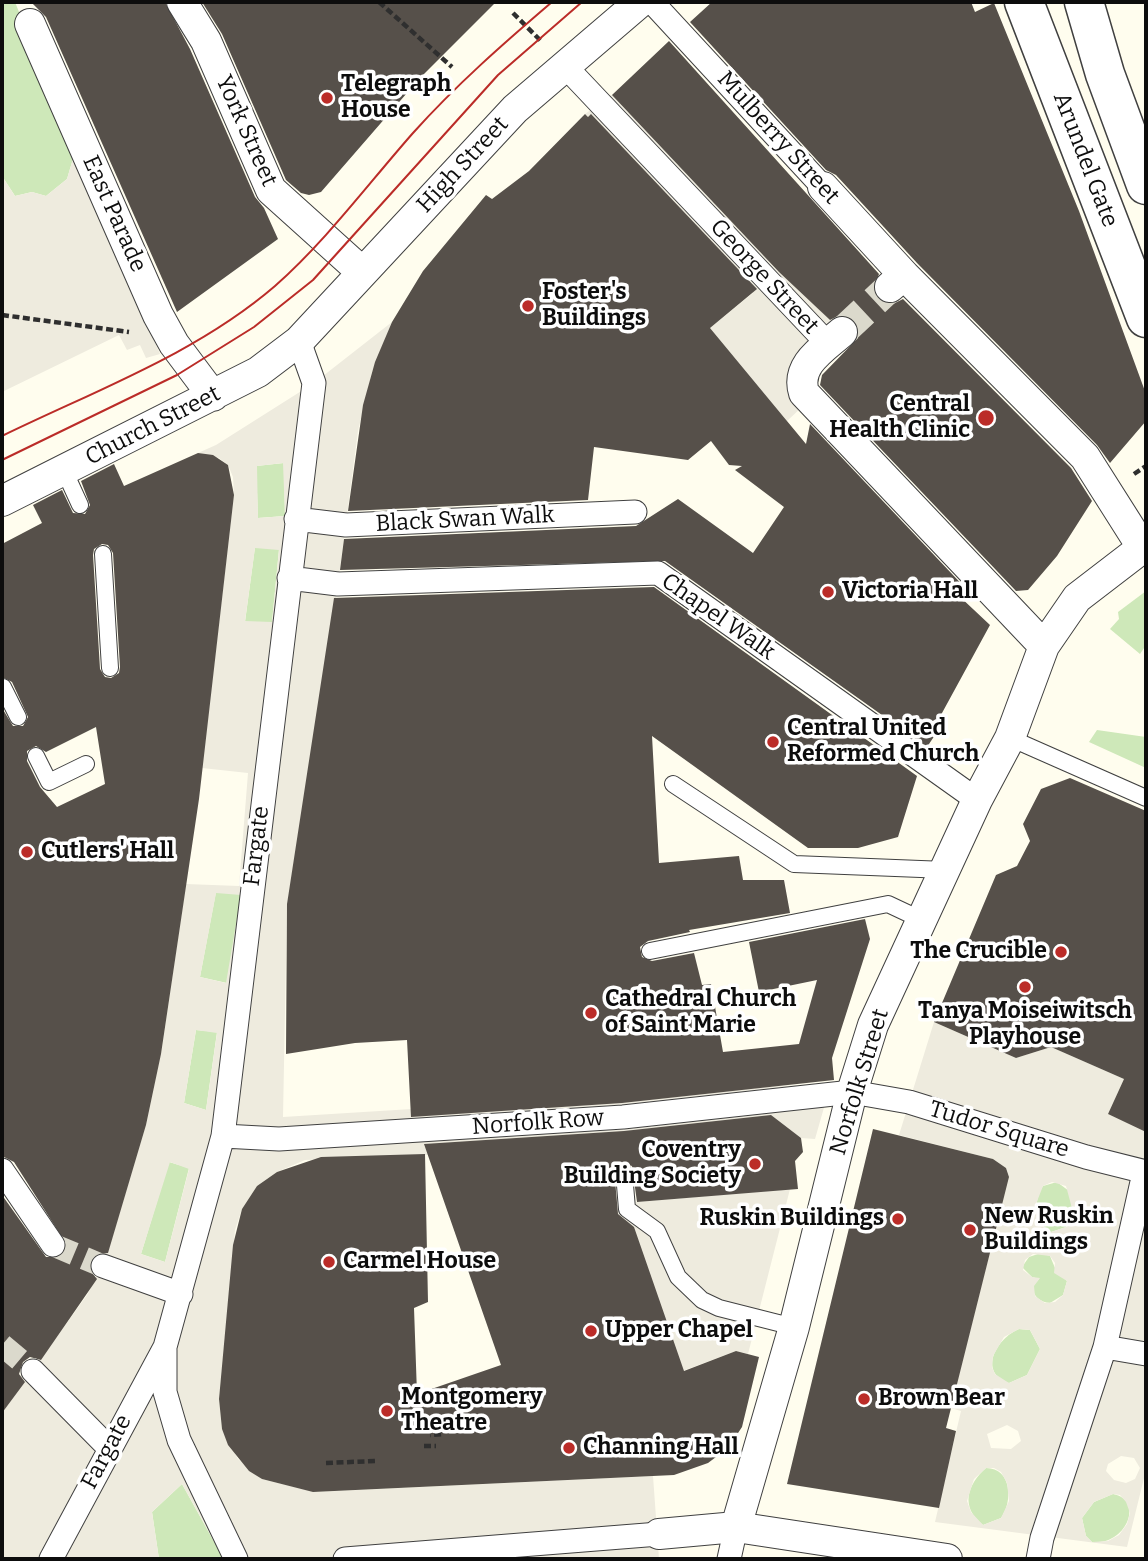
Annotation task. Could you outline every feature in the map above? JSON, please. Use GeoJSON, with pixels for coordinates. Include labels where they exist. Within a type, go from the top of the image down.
{"type":"FeatureCollection","features":[{"type":"Feature","properties":{"kind":"street","name":"York Street"},"geometry":{"type":"LineString","coordinates":[[182,2],[206,41],[271,190],[362,272]]}},
{"type":"Feature","properties":{"kind":"street","name":"High Street"},"geometry":{"type":"LineString","coordinates":[[299,341],[328,314],[362,272],[515,109],[640,2]]}},
{"type":"Feature","properties":{"kind":"street","name":"Mulberry Street"},"geometry":{"type":"LineString","coordinates":[[652,2],[823,187],[897,281],[1084,457],[1144,546]]}},
{"type":"Feature","properties":{"kind":"street","name":"Arundel Gate"},"geometry":{"type":"LineString","coordinates":[[1024,2],[1146,318]]}},
{"type":"Feature","properties":{"kind":"street"},"geometry":{"type":"LineString","coordinates":[[1084,2],[1105,74],[1146,185]]}},
{"type":"Feature","properties":{"kind":"street","name":"East Parade"},"geometry":{"type":"LineString","coordinates":[[30,24],[158,315],[174,344],[213,396]]}},
{"type":"Feature","properties":{"kind":"street","name":"George Street"},"geometry":{"type":"LineString","coordinates":[[565,66],[835,338],[804,368],[804,393],[1044,646]]}},
{"type":"Feature","properties":{"kind":"street","name":"Church Street"},"geometry":{"type":"LineString","coordinates":[[2,501],[258,372],[299,341]]}},
{"type":"Feature","properties":{"kind":"street","name":"Fargate"},"geometry":{"type":"LineString","coordinates":[[51,1559],[108,1448],[165,1347],[223,1136],[314,383],[299,341]]}},
{"type":"Feature","properties":{"kind":"street","name":"Black Swan Walk"},"geometry":{"type":"LineString","coordinates":[[296,519],[346,526],[635,512]]}},
{"type":"Feature","properties":{"kind":"street","name":"Norfolk Street"},"geometry":{"type":"LineString","coordinates":[[729,1559],[794,1327],[852,1092],[873,1026],[977,800],[1010,738],[1044,646],[1077,598],[1144,546]]}},
{"type":"Feature","properties":{"kind":"street","name":"Chapel Walk"},"geometry":{"type":"LineString","coordinates":[[289,578],[338,584],[658,573],[977,800]]}},
{"type":"Feature","properties":{"kind":"street","name":"Norfolk Row"},"geometry":{"type":"LineString","coordinates":[[223,1136],[279,1139],[623,1117],[852,1092]]}},
{"type":"Feature","properties":{"kind":"street","name":"Tudor Square"},"geometry":{"type":"LineString","coordinates":[[852,1092],[909,1102],[1145,1172],[1105,1347],[1041,1538],[1038,1559]]}},
{"type":"Feature","properties":{"kind":"street"},"geometry":{"type":"LineString","coordinates":[[2,1170],[53,1245]]}},
{"type":"Feature","properties":{"kind":"street"},"geometry":{"type":"LineString","coordinates":[[103,1266],[181,1294]]}},
{"type":"Feature","properties":{"kind":"street","name":"Fargate"},"geometry":{"type":"LineString","coordinates":[[165,1347],[165,1392],[179,1440],[236,1559]]}},
{"type":"Feature","properties":{"kind":"street"},"geometry":{"type":"LineString","coordinates":[[1105,1347],[1146,1354]]}},
{"type":"Feature","properties":{"kind":"street"},"geometry":{"type":"LineString","coordinates":[[33,1371],[108,1448]]}},
{"type":"Feature","properties":{"kind":"street"},"geometry":{"type":"LineString","coordinates":[[345,1559],[736,1527],[947,1559]]}},
{"type":"Feature","properties":{"kind":"lane"},"geometry":{"type":"LineString","coordinates":[[64,470],[80,505]]}},
{"type":"Feature","properties":{"kind":"lane"},"geometry":{"type":"LineString","coordinates":[[103,554],[110,668]]}},
{"type":"Feature","properties":{"kind":"lane"},"geometry":{"type":"LineString","coordinates":[[3,687],[18,717]]}},
{"type":"Feature","properties":{"kind":"lane"},"geometry":{"type":"LineString","coordinates":[[1010,738],[1146,798]]}},
{"type":"Feature","properties":{"kind":"lane"},"geometry":{"type":"LineString","coordinates":[[36,756],[49,782],[86,764]]}},
{"type":"Feature","properties":{"kind":"lane"},"geometry":{"type":"LineString","coordinates":[[673,784],[794,864],[946,870]]}},
{"type":"Feature","properties":{"kind":"lane"},"geometry":{"type":"LineString","coordinates":[[650,951],[888,904],[922,920]]}},
{"type":"Feature","properties":{"kind":"lane"},"geometry":{"type":"LineString","coordinates":[[624,1173],[627,1209],[657,1231],[670,1263],[689,1290],[719,1308],[794,1327]]}},
{"type":"Feature","properties":{"kind":"path"},"geometry":{"type":"LineString","coordinates":[[379,2],[452,67]]}},
{"type":"Feature","properties":{"kind":"path"},"geometry":{"type":"LineString","coordinates":[[513,13],[565,66]]}},
{"type":"Feature","properties":{"kind":"path"},"geometry":{"type":"LineString","coordinates":[[2,315],[122,329],[174,344]]}},
{"type":"Feature","properties":{"kind":"path"},"geometry":{"type":"LineString","coordinates":[[424,1446],[436,1446]]}},
{"type":"Feature","properties":{"kind":"path"},"geometry":{"type":"LineString","coordinates":[[326,1463],[374,1461]]}},
{"type":"Feature","properties":{"kind":"green space"},"geometry":{"type":"Polygon","coordinates":[[[2,2],[15,2],[75,152],[67,179],[46,196],[32,192],[15,196],[2,176],[2,2]]]}},
{"type":"Feature","properties":{"kind":"green space"},"geometry":{"type":"Polygon","coordinates":[[[284,463],[285,516],[258,518],[256,466],[284,463]]]}},
{"type":"Feature","properties":{"kind":"green space"},"geometry":{"type":"Polygon","coordinates":[[[255,547],[279,549],[272,622],[245,622],[255,547]]]}},
{"type":"Feature","properties":{"kind":"green space"},"geometry":{"type":"Polygon","coordinates":[[[1146,591],[1146,645],[1140,654],[1110,629],[1119,619],[1118,612],[1146,591]]]}},
{"type":"Feature","properties":{"kind":"green space"},"geometry":{"type":"Polygon","coordinates":[[[1097,730],[1146,737],[1146,768],[1089,742],[1097,730]]]}},
{"type":"Feature","properties":{"kind":"green space"},"geometry":{"type":"Polygon","coordinates":[[[216,892],[241,894],[227,983],[200,977],[216,892]]]}},
{"type":"Feature","properties":{"kind":"green space"},"geometry":{"type":"Polygon","coordinates":[[[196,1030],[217,1032],[206,1110],[184,1103],[196,1030]]]}},
{"type":"Feature","properties":{"kind":"green space"},"geometry":{"type":"Polygon","coordinates":[[[169,1162],[189,1168],[165,1262],[141,1254],[169,1162]]]}},
{"type":"Feature","properties":{"kind":"green space"},"geometry":{"type":"Polygon","coordinates":[[[1057,1182],[1069,1191],[1073,1212],[1066,1227],[1051,1232],[1041,1223],[1037,1205],[1043,1186],[1057,1182]]]}},
{"type":"Feature","properties":{"kind":"green space"},"geometry":{"type":"Polygon","coordinates":[[[1041,1253],[1050,1256],[1055,1268],[1067,1281],[1063,1295],[1050,1303],[1036,1296],[1033,1286],[1039,1279],[1032,1277],[1022,1267],[1029,1257],[1041,1253]]]}},
{"type":"Feature","properties":{"kind":"green space"},"geometry":{"type":"Polygon","coordinates":[[[1019,1329],[1030,1330],[1040,1349],[1027,1375],[1009,1383],[999,1378],[992,1363],[998,1347],[1011,1333],[1019,1329]]]}},
{"type":"Feature","properties":{"kind":"green space"},"geometry":{"type":"Polygon","coordinates":[[[986,1468],[995,1469],[1001,1474],[1008,1487],[1008,1495],[1001,1518],[983,1525],[971,1511],[969,1496],[974,1482],[986,1468]]]}},
{"type":"Feature","properties":{"kind":"green space"},"geometry":{"type":"Polygon","coordinates":[[[182,1484],[223,1558],[159,1559],[152,1512],[182,1484]]]}},
{"type":"Feature","properties":{"kind":"green space"},"geometry":{"type":"Polygon","coordinates":[[[1113,1494],[1123,1498],[1128,1505],[1127,1522],[1114,1537],[1092,1542],[1086,1536],[1082,1518],[1094,1502],[1113,1494]]]}},
{"type":"Feature","properties":{"kind":"shaded area"},"geometry":{"type":"Polygon","coordinates":[[[613,94],[758,249],[832,322],[802,407],[787,421],[710,328],[753,293],[753,284],[585,114],[613,94]]]}},
{"type":"Feature","properties":{"kind":"shaded area"},"geometry":{"type":"Polygon","coordinates":[[[75,152],[160,354],[146,358],[140,345],[127,350],[119,335],[2,392],[2,176],[15,196],[32,192],[46,196],[67,179],[75,152]]]}},
{"type":"Feature","properties":{"kind":"shaded area"},"geometry":{"type":"Polygon","coordinates":[[[392,322],[372,372],[358,431],[338,584],[287,905],[283,1117],[831,1083],[815,1139],[801,1138],[790,1130],[634,1183],[636,1202],[790,1189],[748,1354],[736,1351],[656,1381],[617,1226],[614,1147],[305,1160],[277,1172],[257,1186],[242,1209],[235,1230],[219,1399],[222,1429],[238,1459],[262,1479],[315,1492],[653,1476],[659,1559],[213,1559],[223,1557],[182,1484],[152,1512],[159,1559],[2,1559],[2,1413],[87,1295],[107,1255],[146,1125],[162,1048],[186,884],[239,886],[248,773],[202,768],[234,495],[233,477],[228,465],[219,458],[198,453],[216,445],[314,383],[392,322]],[[283,463],[257,466],[258,518],[285,516],[283,463]],[[255,548],[245,621],[272,622],[279,550],[255,548]],[[216,893],[200,977],[226,983],[241,895],[216,893]],[[196,1030],[184,1103],[206,1110],[217,1033],[196,1030]],[[170,1162],[141,1254],[165,1262],[189,1169],[170,1162]]]}},
{"type":"Feature","properties":{"kind":"shaded area"},"geometry":{"type":"Polygon","coordinates":[[[934,1022],[1016,1058],[1051,1047],[1124,1079],[1108,1114],[1146,1131],[1146,1470],[1127,1547],[935,1522],[961,1411],[951,1408],[954,1394],[1009,1177],[1006,1168],[993,1159],[899,1135],[934,1022]],[[1052,1182],[1043,1186],[1036,1204],[1041,1224],[1051,1232],[1066,1227],[1073,1212],[1066,1186],[1052,1182]],[[1033,1254],[1025,1260],[1023,1270],[1032,1277],[1040,1278],[1034,1286],[1035,1296],[1045,1303],[1055,1302],[1063,1295],[1067,1281],[1054,1273],[1055,1263],[1050,1256],[1033,1254]],[[1019,1329],[1004,1337],[993,1356],[992,1367],[995,1374],[1009,1383],[1027,1375],[1040,1349],[1030,1330],[1019,1329]],[[1007,1425],[987,1434],[991,1448],[1011,1449],[1021,1441],[1018,1431],[1007,1425]],[[1121,1456],[1108,1464],[1106,1471],[1114,1480],[1126,1483],[1135,1479],[1140,1468],[1134,1458],[1121,1456]],[[986,1468],[974,1479],[967,1501],[971,1512],[983,1525],[1001,1518],[1009,1501],[1007,1483],[1001,1472],[986,1468]],[[1113,1494],[1094,1502],[1082,1518],[1086,1536],[1092,1542],[1108,1541],[1119,1535],[1127,1524],[1130,1513],[1120,1495],[1113,1494]]]}},
{"type":"Feature","properties":{"kind":"building"},"geometry":{"type":"Polygon","coordinates":[[[31,2],[165,2],[190,49],[255,197],[264,208],[278,239],[177,312],[46,17],[31,2]]]}},
{"type":"Feature","properties":{"kind":"building","name":"Telegraph House"},"geometry":{"type":"Polygon","coordinates":[[[202,2],[496,2],[420,78],[321,192],[309,195],[301,193],[286,180],[222,34],[202,2]]]}},
{"type":"Feature","properties":{"kind":"building"},"geometry":{"type":"Polygon","coordinates":[[[712,2],[971,2],[975,12],[994,3],[1079,211],[1146,394],[1146,421],[1110,463],[1097,445],[917,263],[836,175],[826,170],[690,22],[712,2]]]}},
{"type":"Feature","properties":{"kind":"building"},"geometry":{"type":"Polygon","coordinates":[[[669,41],[879,274],[873,290],[877,299],[893,304],[903,299],[1071,468],[1092,501],[1057,556],[1028,590],[1016,591],[820,385],[822,375],[858,338],[856,321],[840,315],[830,320],[779,272],[612,95],[669,41]]]}},
{"type":"Feature","properties":{"kind":"building"},"geometry":{"type":"Polygon","coordinates":[[[585,114],[588,117],[591,114],[757,289],[710,328],[806,444],[810,424],[970,593],[957,594],[990,625],[936,724],[939,729],[927,747],[665,561],[340,570],[344,539],[636,526],[678,499],[753,553],[784,507],[735,470],[742,466],[729,465],[711,441],[688,460],[594,447],[588,500],[348,511],[363,405],[375,362],[392,322],[423,271],[486,195],[492,199],[529,171],[585,114]]]}},
{"type":"Feature","properties":{"kind":"building"},"geometry":{"type":"Polygon","coordinates":[[[198,453],[213,455],[228,465],[234,495],[199,799],[161,1054],[146,1125],[108,1253],[95,1255],[90,1262],[89,1269],[97,1279],[41,1360],[30,1357],[23,1362],[19,1374],[25,1382],[2,1413],[2,1195],[46,1257],[60,1257],[67,1245],[14,1162],[2,1156],[2,708],[13,726],[23,726],[28,717],[12,682],[2,677],[2,544],[42,523],[33,505],[62,490],[73,513],[85,514],[90,505],[81,481],[114,464],[124,486],[198,453]],[[102,544],[94,549],[93,555],[100,669],[105,677],[111,678],[119,673],[120,667],[113,553],[108,545],[102,544]],[[96,727],[46,752],[36,746],[27,751],[27,761],[40,787],[57,807],[105,784],[96,727]]]}},
{"type":"Feature","properties":{"kind":"building"},"geometry":{"type":"Polygon","coordinates":[[[654,587],[917,776],[898,837],[858,848],[808,848],[652,736],[659,863],[739,856],[743,880],[784,880],[790,913],[689,930],[690,932],[648,941],[640,947],[642,957],[652,961],[694,953],[702,985],[711,984],[723,1052],[799,1044],[817,980],[759,992],[749,942],[865,919],[870,939],[832,1058],[834,1080],[622,1103],[411,1117],[407,1040],[355,1043],[286,1054],[287,904],[334,598],[654,587]]]}},
{"type":"Feature","properties":{"kind":"building","name":"The Crucible"},"geometry":{"type":"Polygon","coordinates":[[[1070,778],[1146,811],[1146,1132],[1108,1114],[1124,1079],[1051,1047],[1016,1058],[934,1022],[996,875],[1017,866],[1030,841],[1023,824],[1041,789],[1070,778]]]}},
{"type":"Feature","properties":{"kind":"building"},"geometry":{"type":"Polygon","coordinates":[[[771,1115],[801,1138],[803,1152],[795,1161],[798,1189],[637,1202],[632,1166],[622,1163],[614,1169],[618,1214],[634,1227],[684,1371],[736,1351],[759,1357],[742,1427],[728,1448],[708,1463],[674,1475],[313,1492],[262,1479],[249,1471],[228,1445],[222,1429],[219,1399],[233,1245],[242,1209],[257,1186],[277,1172],[321,1157],[425,1154],[428,1302],[414,1308],[417,1394],[501,1365],[424,1144],[624,1131],[771,1115]]]}},
{"type":"Feature","properties":{"kind":"building"},"geometry":{"type":"Polygon","coordinates":[[[873,1129],[993,1159],[1006,1168],[1009,1177],[946,1428],[956,1431],[939,1508],[787,1484],[873,1129]]]}},
{"type":"Feature","properties":{"kind":"tunnel"},"geometry":{"type":"LineString","coordinates":[[842,332],[890,287]]}},
{"type":"Feature","properties":{"kind":"tunnel"},"geometry":{"type":"LineString","coordinates":[[53,1245],[103,1266]]}},
{"type":"Feature","properties":{"kind":"tunnel"},"geometry":{"type":"LineString","coordinates":[[2,1345],[33,1371]]}},
{"type":"Feature","properties":{"kind":"tram line"},"geometry":{"type":"LineString","coordinates":[[2,436],[178,351],[212,332],[275,286],[329,231],[446,98],[552,2]]}},
{"type":"Feature","properties":{"kind":"tram line"},"geometry":{"type":"LineString","coordinates":[[2,460],[177,375],[254,327],[313,280],[498,75],[582,2]]}},
{"type":"Feature","properties":{"kind":"place","name":"Telegraph House"},"geometry":{"type":"Point","coordinates":[327,98]}},
{"type":"Feature","properties":{"kind":"place","name":"Foster's Buildings"},"geometry":{"type":"Point","coordinates":[528,306]}},
{"type":"Feature","properties":{"kind":"place","name":"Central Health Clinic"},"geometry":{"type":"Point","coordinates":[986,418]}},
{"type":"Feature","properties":{"kind":"place","name":"Victoria Hall"},"geometry":{"type":"Point","coordinates":[828,592]}},
{"type":"Feature","properties":{"kind":"place","name":"Central United Reformed Church"},"geometry":{"type":"Point","coordinates":[773,742]}},
{"type":"Feature","properties":{"kind":"place","name":"Cutlers' Hall"},"geometry":{"type":"Point","coordinates":[27,852]}},
{"type":"Feature","properties":{"kind":"place","name":"The Crucible"},"geometry":{"type":"Point","coordinates":[1061,952]}},
{"type":"Feature","properties":{"kind":"place","name":"Tanya Moiseiwitsch Playhouse"},"geometry":{"type":"Point","coordinates":[1025,987]}},
{"type":"Feature","properties":{"kind":"place","name":"Cathedral Church of Saint Marie"},"geometry":{"type":"Point","coordinates":[591,1013]}},
{"type":"Feature","properties":{"kind":"place","name":"Coventry Building Society"},"geometry":{"type":"Point","coordinates":[755,1164]}},
{"type":"Feature","properties":{"kind":"place","name":"Ruskin Buildings"},"geometry":{"type":"Point","coordinates":[898,1219]}},
{"type":"Feature","properties":{"kind":"place","name":"New Ruskin Buildings"},"geometry":{"type":"Point","coordinates":[970,1230]}},
{"type":"Feature","properties":{"kind":"place","name":"Carmel House"},"geometry":{"type":"Point","coordinates":[329,1262]}},
{"type":"Feature","properties":{"kind":"place","name":"Upper Chapel"},"geometry":{"type":"Point","coordinates":[591,1331]}},
{"type":"Feature","properties":{"kind":"place","name":"Brown Bear"},"geometry":{"type":"Point","coordinates":[864,1399]}},
{"type":"Feature","properties":{"kind":"place","name":"Montgomery Theatre"},"geometry":{"type":"Point","coordinates":[387,1411]}},
{"type":"Feature","properties":{"kind":"place","name":"Channing Hall"},"geometry":{"type":"Point","coordinates":[569,1448]}}]}
